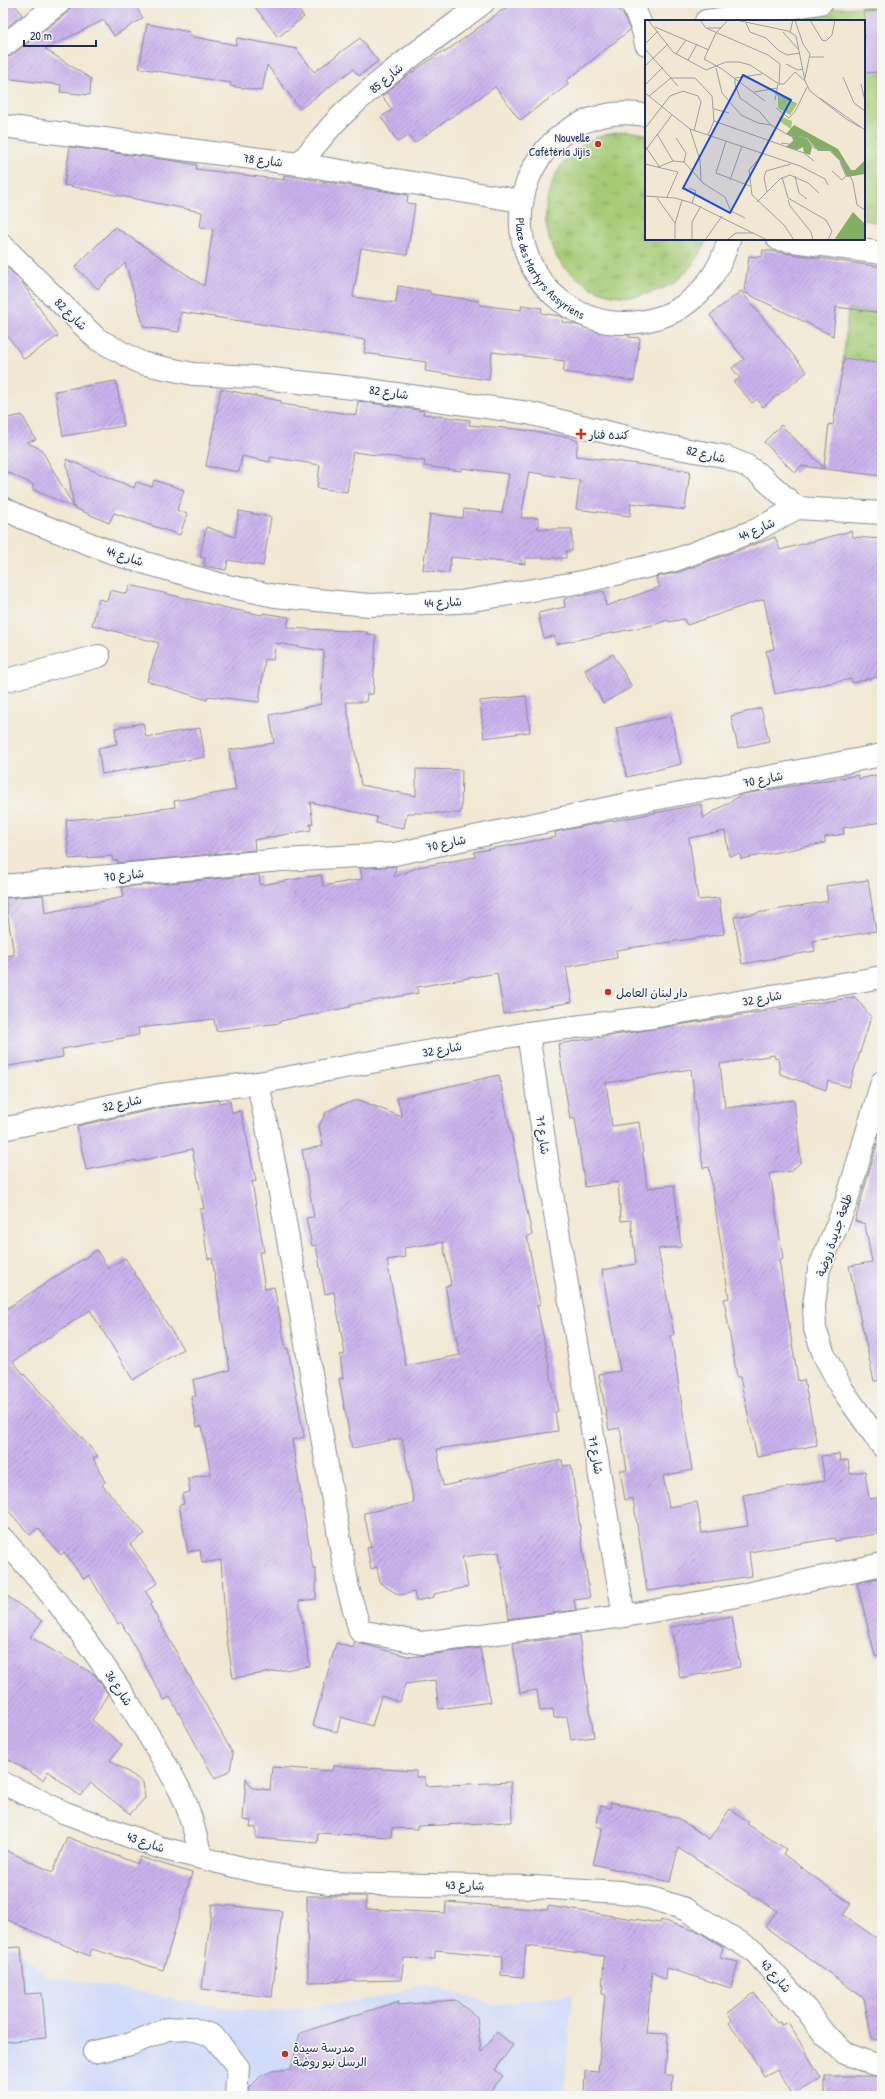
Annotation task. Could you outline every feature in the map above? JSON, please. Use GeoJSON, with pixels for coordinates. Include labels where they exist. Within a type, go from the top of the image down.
{"type":"FeatureCollection","features":[{"type":"Feature","properties":{"kind":"street"},"geometry":{"type":"LineString","coordinates":[[3,46],[59,3]]}},
{"type":"Feature","properties":{"kind":"street","name":"شارع 85"},"geometry":{"type":"LineString","coordinates":[[300,164],[338,119],[359,100],[396,68],[483,3]]}},
{"type":"Feature","properties":{"kind":"street"},"geometry":{"type":"LineString","coordinates":[[632,3],[645,34]]}},
{"type":"Feature","properties":{"kind":"street"},"geometry":{"type":"LineString","coordinates":[[712,20],[821,3]]}},
{"type":"Feature","properties":{"kind":"street","name":"Place des Martyrs Assyriens"},"geometry":{"type":"LineString","coordinates":[[645,115],[628,113],[607,115],[586,121],[567,131],[550,144],[537,161],[527,180],[521,201],[520,223],[523,245],[531,266],[543,285],[559,300],[577,312],[598,320],[620,324],[642,322],[664,316],[684,306],[701,291],[715,274],[725,254],[728,240]]}},
{"type":"Feature","properties":{"kind":"street","name":"شارع 78"},"geometry":{"type":"LineString","coordinates":[[3,126],[300,164],[521,201]]}},
{"type":"Feature","properties":{"kind":"street"},"geometry":{"type":"LineString","coordinates":[[785,240],[882,253]]}},
{"type":"Feature","properties":{"kind":"street","name":"شارع 82"},"geometry":{"type":"LineString","coordinates":[[3,246],[97,339],[141,363],[193,374],[254,377],[362,389],[528,413],[655,444],[723,456],[747,466],[760,475],[797,508]]}},
{"type":"Feature","properties":{"kind":"street","name":"شارع 44"},"geometry":{"type":"LineString","coordinates":[[3,508],[23,518],[121,556],[223,585],[275,596],[369,605],[460,602],[582,582],[675,560],[756,530],[797,508]]}},
{"type":"Feature","properties":{"kind":"street"},"geometry":{"type":"LineString","coordinates":[[797,508],[882,513]]}},
{"type":"Feature","properties":{"kind":"street"},"geometry":{"type":"LineString","coordinates":[[3,681],[99,656]]}},
{"type":"Feature","properties":{"kind":"street","name":"شارع 70"},"geometry":{"type":"LineString","coordinates":[[3,886],[281,860],[395,854],[623,804],[882,755]]}},
{"type":"Feature","properties":{"kind":"street","name":"شارع 32"},"geometry":{"type":"LineString","coordinates":[[3,1129],[160,1095],[258,1082],[528,1033],[652,1017],[882,977]]}},
{"type":"Feature","properties":{"kind":"street","name":"شارع 71"},"geometry":{"type":"LineString","coordinates":[[528,1033],[556,1220],[624,1616]]}},
{"type":"Feature","properties":{"kind":"street"},"geometry":{"type":"LineString","coordinates":[[258,1082],[286,1225],[348,1588],[360,1631],[422,1643],[624,1616],[742,1595],[882,1564]]}},
{"type":"Feature","properties":{"kind":"street","name":"طلعة جديدة روضة"},"geometry":{"type":"LineString","coordinates":[[882,1082],[846,1203],[819,1269],[814,1311],[815,1329],[824,1355],[842,1390],[882,1446]]}},
{"type":"Feature","properties":{"kind":"street","name":"شارع 36"},"geometry":{"type":"LineString","coordinates":[[3,1539],[27,1565],[88,1642],[122,1692],[171,1771],[185,1801],[194,1828],[201,1857]]}},
{"type":"Feature","properties":{"kind":"street","name":"شارع 43"},"geometry":{"type":"LineString","coordinates":[[3,1783],[63,1812],[161,1848],[263,1873],[328,1883],[563,1888],[621,1892],[651,1898],[685,1909],[754,1951],[806,2010],[824,2034],[846,2054],[874,2064],[882,2064]]}},
{"type":"Feature","properties":{"kind":"street"},"geometry":{"type":"LineString","coordinates":[[94,2052],[131,2044],[167,2029],[190,2028],[213,2036],[238,2067],[236,2096]]}},
{"type":"Feature","properties":{"kind":"shaded area","name":"مدرسة سيدة الرسل نيو روضة"},"geometry":{"type":"Polygon","coordinates":[[[3,1941],[13,1946],[47,1976],[195,2003],[263,2013],[378,1998],[425,1984],[496,2005],[573,1994],[564,2096],[3,2096],[3,1941]]]}},
{"type":"Feature","properties":{"kind":"green space"},"geometry":{"type":"Polygon","coordinates":[[[882,6],[882,223],[865,220],[865,20],[739,20],[820,9],[882,6]]]}},
{"type":"Feature","properties":{"kind":"green space"},"geometry":{"type":"Polygon","coordinates":[[[626,131],[645,134],[645,240],[706,240],[694,263],[675,282],[667,287],[638,296],[615,296],[594,289],[584,283],[562,265],[553,248],[547,230],[546,212],[549,193],[555,176],[565,160],[579,147],[596,138],[626,131]]]}},
{"type":"Feature","properties":{"kind":"green space"},"geometry":{"type":"Polygon","coordinates":[[[848,309],[882,313],[882,364],[856,360],[855,366],[843,364],[848,309]]]}},
{"type":"Feature","properties":{"kind":"building"},"geometry":{"type":"Polygon","coordinates":[[[3,3],[14,3],[22,15],[3,30],[3,3]]]}},
{"type":"Feature","properties":{"kind":"building"},"geometry":{"type":"Polygon","coordinates":[[[74,3],[139,3],[135,5],[143,18],[114,36],[104,20],[45,49],[91,79],[90,95],[60,92],[61,85],[3,78],[3,58],[11,56],[67,13],[74,3]]]}},
{"type":"Feature","properties":{"kind":"building"},"geometry":{"type":"Polygon","coordinates":[[[252,3],[293,3],[304,17],[278,37],[252,3]]]}},
{"type":"Feature","properties":{"kind":"building"},"geometry":{"type":"Polygon","coordinates":[[[512,3],[614,3],[624,16],[630,30],[566,81],[569,84],[520,120],[495,87],[414,143],[409,135],[398,142],[381,117],[392,110],[382,96],[400,81],[443,51],[444,53],[512,3]]]}},
{"type":"Feature","properties":{"kind":"building"},"geometry":{"type":"Polygon","coordinates":[[[864,11],[882,11],[882,72],[865,73],[864,11]]]}},
{"type":"Feature","properties":{"kind":"building"},"geometry":{"type":"Polygon","coordinates":[[[147,24],[190,32],[189,36],[236,45],[237,38],[297,49],[314,72],[360,38],[378,61],[359,76],[353,69],[300,109],[267,65],[262,91],[230,86],[231,83],[139,68],[147,24]]]}},
{"type":"Feature","properties":{"kind":"building"},"geometry":{"type":"Polygon","coordinates":[[[70,147],[175,161],[197,165],[196,169],[284,180],[284,175],[408,195],[407,203],[415,204],[407,255],[361,248],[353,297],[396,303],[398,286],[430,291],[430,294],[479,301],[479,305],[521,310],[522,305],[542,308],[541,313],[563,317],[562,322],[574,324],[598,332],[629,335],[629,337],[640,338],[634,381],[563,372],[565,361],[492,352],[489,380],[425,371],[426,362],[364,353],[366,340],[181,312],[179,332],[144,327],[125,263],[98,289],[75,267],[115,227],[204,286],[213,229],[200,227],[202,212],[64,185],[70,147]]]}},
{"type":"Feature","properties":{"kind":"building"},"geometry":{"type":"Polygon","coordinates":[[[763,250],[882,267],[882,313],[836,307],[833,336],[744,292],[749,256],[762,257],[763,250]]]}},
{"type":"Feature","properties":{"kind":"building"},"geometry":{"type":"Polygon","coordinates":[[[3,264],[22,282],[58,336],[24,359],[3,329],[3,264]]]}},
{"type":"Feature","properties":{"kind":"building"},"geometry":{"type":"Polygon","coordinates":[[[741,291],[807,372],[763,407],[757,399],[752,403],[734,382],[740,378],[732,368],[744,359],[710,315],[741,291]]]}},
{"type":"Feature","properties":{"kind":"building"},"geometry":{"type":"Polygon","coordinates":[[[844,358],[882,364],[882,476],[801,466],[795,473],[764,442],[781,425],[824,468],[829,424],[833,425],[844,358]]]}},
{"type":"Feature","properties":{"kind":"building"},"geometry":{"type":"Polygon","coordinates":[[[116,381],[124,426],[63,436],[55,391],[116,381]]]}},
{"type":"Feature","properties":{"kind":"building"},"geometry":{"type":"Polygon","coordinates":[[[221,389],[281,401],[281,404],[356,415],[358,401],[424,411],[423,414],[470,420],[469,425],[516,429],[568,437],[578,441],[576,456],[690,471],[685,510],[631,503],[630,516],[576,509],[580,480],[529,472],[521,518],[538,518],[538,529],[572,529],[572,551],[566,551],[566,558],[525,558],[525,564],[451,557],[449,573],[423,570],[430,514],[463,518],[464,509],[502,513],[509,474],[462,468],[461,471],[424,466],[425,461],[353,452],[347,492],[317,488],[320,465],[270,457],[270,462],[242,456],[239,472],[206,466],[221,389]]]}},
{"type":"Feature","properties":{"kind":"building"},"geometry":{"type":"Polygon","coordinates":[[[22,415],[36,440],[26,442],[41,449],[74,507],[66,459],[134,488],[136,482],[152,487],[154,480],[184,490],[177,510],[187,514],[180,535],[114,513],[109,523],[32,489],[34,485],[3,470],[3,419],[22,415]]]}},
{"type":"Feature","properties":{"kind":"building"},"geometry":{"type":"Polygon","coordinates":[[[239,511],[271,517],[263,566],[228,560],[226,570],[204,566],[205,558],[200,557],[206,527],[235,537],[239,511]]]}},
{"type":"Feature","properties":{"kind":"building"},"geometry":{"type":"Polygon","coordinates":[[[851,531],[853,537],[882,539],[882,575],[878,575],[882,597],[882,676],[852,683],[851,679],[775,694],[766,651],[774,649],[764,599],[687,625],[684,619],[669,622],[668,620],[653,625],[556,644],[554,636],[544,638],[538,613],[565,607],[564,599],[604,591],[606,606],[660,587],[656,577],[679,572],[775,537],[780,550],[851,531]]]}},
{"type":"Feature","properties":{"kind":"building"},"geometry":{"type":"Polygon","coordinates":[[[130,585],[231,609],[262,615],[263,613],[289,617],[287,628],[367,632],[367,634],[376,635],[373,694],[367,694],[366,702],[346,702],[361,785],[416,796],[416,769],[462,770],[461,813],[407,813],[404,828],[376,823],[377,817],[310,802],[313,824],[310,824],[311,830],[254,840],[255,850],[118,863],[117,860],[113,861],[112,856],[69,859],[66,820],[120,815],[175,807],[174,801],[236,790],[229,750],[274,743],[270,715],[321,704],[324,651],[276,643],[273,660],[265,659],[259,702],[208,696],[207,700],[147,681],[159,643],[92,625],[99,599],[107,601],[110,590],[127,594],[130,585]]]}},
{"type":"Feature","properties":{"kind":"building"},"geometry":{"type":"Polygon","coordinates":[[[613,654],[632,687],[603,703],[585,670],[613,654]]]}},
{"type":"Feature","properties":{"kind":"building"},"geometry":{"type":"Polygon","coordinates":[[[526,696],[530,732],[484,738],[480,701],[526,696]]]}},
{"type":"Feature","properties":{"kind":"building"},"geometry":{"type":"Polygon","coordinates":[[[761,708],[769,741],[738,748],[731,716],[761,708]]]}},
{"type":"Feature","properties":{"kind":"building"},"geometry":{"type":"Polygon","coordinates":[[[671,716],[681,764],[627,777],[616,728],[671,716]]]}},
{"type":"Feature","properties":{"kind":"building"},"geometry":{"type":"Polygon","coordinates":[[[143,723],[146,737],[200,728],[205,757],[102,774],[98,748],[117,744],[115,728],[143,723]]]}},
{"type":"Feature","properties":{"kind":"building"},"geometry":{"type":"Polygon","coordinates":[[[882,774],[882,822],[843,828],[844,834],[825,837],[825,843],[741,859],[740,854],[729,856],[725,831],[689,838],[698,900],[719,898],[724,934],[616,950],[617,958],[566,967],[572,1002],[504,1014],[497,973],[417,987],[418,993],[350,1005],[350,1007],[280,1021],[280,1023],[216,1031],[214,1019],[138,1028],[139,1035],[62,1049],[63,1057],[3,1067],[3,956],[14,955],[5,898],[43,895],[45,913],[124,897],[122,887],[259,875],[260,885],[321,875],[323,886],[362,879],[360,868],[396,866],[394,877],[418,867],[475,857],[474,852],[556,837],[555,832],[701,804],[703,818],[743,794],[858,775],[859,779],[882,774]]]}},
{"type":"Feature","properties":{"kind":"building"},"geometry":{"type":"Polygon","coordinates":[[[868,880],[876,931],[813,941],[815,951],[742,964],[734,917],[828,901],[826,886],[868,880]]]}},
{"type":"Feature","properties":{"kind":"building"},"geometry":{"type":"Polygon","coordinates":[[[855,997],[871,1017],[849,1087],[828,1081],[826,1090],[780,1074],[778,1058],[775,1059],[774,1055],[720,1064],[725,1108],[794,1100],[801,1162],[791,1171],[770,1173],[783,1259],[779,1260],[798,1381],[804,1380],[817,1445],[757,1457],[740,1377],[737,1377],[724,1299],[729,1298],[709,1167],[703,1168],[691,1069],[606,1083],[612,1126],[639,1122],[647,1188],[674,1185],[681,1247],[658,1249],[674,1335],[671,1336],[692,1470],[663,1476],[669,1507],[697,1502],[702,1533],[748,1526],[743,1495],[825,1481],[821,1456],[839,1454],[840,1461],[848,1460],[850,1474],[865,1471],[869,1499],[882,1497],[882,1533],[835,1541],[834,1538],[749,1552],[752,1576],[647,1591],[633,1498],[625,1500],[620,1470],[627,1470],[620,1428],[609,1430],[599,1374],[620,1371],[602,1270],[636,1264],[631,1220],[621,1221],[618,1182],[585,1187],[575,1118],[570,1119],[558,1044],[855,997]]]}},
{"type":"Feature","properties":{"kind":"building"},"geometry":{"type":"Polygon","coordinates":[[[499,1075],[532,1235],[527,1236],[540,1305],[537,1305],[558,1411],[555,1412],[558,1431],[437,1449],[443,1486],[562,1460],[563,1466],[571,1465],[590,1598],[574,1600],[576,1610],[509,1619],[499,1552],[462,1557],[468,1587],[434,1594],[434,1597],[416,1601],[414,1592],[399,1595],[380,1583],[377,1567],[371,1569],[367,1548],[371,1547],[364,1513],[414,1503],[402,1438],[352,1448],[339,1379],[343,1378],[340,1355],[345,1354],[334,1292],[325,1294],[316,1245],[312,1246],[306,1218],[314,1217],[302,1150],[323,1146],[319,1126],[326,1112],[340,1105],[359,1100],[402,1117],[397,1098],[499,1075]],[[443,1242],[404,1248],[405,1257],[387,1260],[406,1366],[460,1355],[445,1286],[451,1285],[443,1242]]]}},
{"type":"Feature","properties":{"kind":"building"},"geometry":{"type":"Polygon","coordinates":[[[219,1100],[219,1103],[230,1101],[232,1113],[241,1111],[256,1181],[252,1182],[264,1252],[259,1252],[265,1289],[274,1287],[286,1349],[288,1348],[304,1437],[292,1440],[313,1569],[316,1569],[316,1599],[299,1601],[310,1666],[233,1678],[226,1633],[221,1560],[202,1563],[200,1550],[188,1552],[179,1505],[184,1504],[182,1494],[190,1492],[188,1478],[211,1474],[202,1426],[197,1427],[191,1397],[196,1396],[193,1380],[230,1370],[212,1258],[208,1259],[200,1209],[204,1209],[192,1149],[136,1162],[136,1160],[86,1170],[77,1126],[165,1107],[219,1100]]]}},
{"type":"Feature","properties":{"kind":"building"},"geometry":{"type":"Polygon","coordinates":[[[877,1144],[882,1145],[882,1380],[874,1381],[849,1266],[872,1262],[865,1224],[855,1221],[877,1144]]]}},
{"type":"Feature","properties":{"kind":"building"},"geometry":{"type":"Polygon","coordinates":[[[97,1250],[108,1269],[125,1258],[183,1349],[133,1380],[90,1310],[13,1362],[98,1456],[93,1458],[105,1482],[102,1485],[145,1534],[130,1544],[158,1583],[145,1591],[153,1603],[150,1605],[233,1754],[230,1770],[215,1779],[170,1697],[164,1700],[121,1622],[118,1624],[89,1575],[84,1579],[64,1552],[61,1555],[38,1528],[30,1535],[3,1505],[3,1311],[97,1250]]]}},
{"type":"Feature","properties":{"kind":"building"},"geometry":{"type":"Polygon","coordinates":[[[882,1577],[882,1655],[875,1656],[857,1583],[882,1577]]]}},
{"type":"Feature","properties":{"kind":"building"},"geometry":{"type":"Polygon","coordinates":[[[3,1593],[42,1621],[30,1637],[95,1675],[108,1694],[92,1720],[122,1745],[110,1760],[143,1782],[145,1798],[130,1814],[91,1783],[80,1796],[48,1771],[43,1780],[3,1756],[3,1593]]]}},
{"type":"Feature","properties":{"kind":"building"},"geometry":{"type":"Polygon","coordinates":[[[732,1616],[740,1667],[680,1678],[671,1627],[732,1616]]]}},
{"type":"Feature","properties":{"kind":"building"},"geometry":{"type":"Polygon","coordinates":[[[579,1635],[594,1737],[571,1740],[567,1716],[554,1718],[553,1709],[540,1711],[537,1690],[520,1693],[513,1644],[579,1635]]]}},
{"type":"Feature","properties":{"kind":"building"},"geometry":{"type":"Polygon","coordinates":[[[355,1642],[411,1657],[480,1648],[491,1702],[439,1709],[435,1680],[405,1684],[400,1702],[381,1696],[372,1726],[341,1717],[337,1732],[313,1726],[336,1643],[353,1648],[355,1642]]]}},
{"type":"Feature","properties":{"kind":"building"},"geometry":{"type":"Polygon","coordinates":[[[333,1766],[416,1771],[416,1777],[425,1777],[425,1786],[511,1782],[512,1822],[417,1826],[417,1829],[392,1828],[391,1837],[318,1833],[317,1843],[256,1838],[256,1828],[250,1827],[251,1821],[243,1820],[246,1778],[252,1788],[270,1790],[272,1767],[332,1771],[333,1766]]]}},
{"type":"Feature","properties":{"kind":"building"},"geometry":{"type":"Polygon","coordinates":[[[611,1802],[678,1818],[709,1839],[730,1809],[749,1822],[747,1824],[786,1849],[783,1854],[851,1904],[843,1915],[882,1942],[882,2039],[872,2040],[864,1998],[765,1927],[777,1911],[678,1848],[670,1882],[593,1864],[602,1828],[596,1826],[601,1806],[610,1808],[611,1802]]]}},
{"type":"Feature","properties":{"kind":"building"},"geometry":{"type":"Polygon","coordinates":[[[67,1837],[138,1864],[140,1857],[192,1873],[163,1970],[92,1949],[89,1956],[3,1918],[3,1849],[53,1872],[67,1837]]]}},
{"type":"Feature","properties":{"kind":"building"},"geometry":{"type":"Polygon","coordinates":[[[307,1896],[366,1896],[366,1909],[445,1913],[446,1902],[547,1910],[548,1906],[660,1923],[661,1920],[699,1932],[723,1947],[720,1958],[738,1962],[731,1988],[667,1968],[666,1980],[652,1972],[646,2033],[668,2034],[665,2075],[673,2075],[672,2096],[584,2096],[585,2071],[598,2072],[605,1994],[602,1994],[604,1956],[526,1946],[523,1977],[501,1975],[503,1956],[435,1950],[435,1959],[404,1958],[401,1980],[308,1982],[307,1896]]]}},
{"type":"Feature","properties":{"kind":"building"},"geometry":{"type":"Polygon","coordinates":[[[212,1904],[282,1911],[272,1997],[202,1989],[212,1904]]]}},
{"type":"Feature","properties":{"kind":"building"},"geometry":{"type":"Polygon","coordinates":[[[21,1947],[25,1994],[42,1993],[46,2038],[3,2042],[3,1948],[21,1947]]]}},
{"type":"Feature","properties":{"kind":"building"},"geometry":{"type":"Polygon","coordinates":[[[754,1993],[777,2023],[780,2022],[781,2025],[788,2022],[821,2078],[793,2095],[777,2069],[764,2076],[745,2044],[729,2023],[732,2020],[728,2013],[754,1993]]]}},
{"type":"Feature","properties":{"kind":"building"},"geometry":{"type":"Polygon","coordinates":[[[455,2000],[477,2017],[481,2052],[497,2032],[513,2045],[495,2070],[503,2076],[487,2096],[249,2096],[249,2088],[261,2076],[272,2071],[291,2069],[300,2033],[399,2001],[398,2005],[455,2000]]]}},
{"type":"Feature","properties":{"kind":"building"},"geometry":{"type":"Polygon","coordinates":[[[825,2076],[882,2076],[882,2096],[825,2096],[825,2076]]]}},
{"type":"Feature","properties":{"kind":"place","name":"Nouvelle Cafétéria Jijis"},"geometry":{"type":"Point","coordinates":[598,144]}},
{"type":"Feature","properties":{"kind":"place","name":"كنده فنار"},"geometry":{"type":"Point","coordinates":[581,434]}},
{"type":"Feature","properties":{"kind":"place","name":"دار لبنان العامل"},"geometry":{"type":"Point","coordinates":[608,992]}},
{"type":"Feature","properties":{"kind":"place","name":"مدرسة سيدة الرسل نيو روضة"},"geometry":{"type":"Point","coordinates":[285,2054]}}]}
